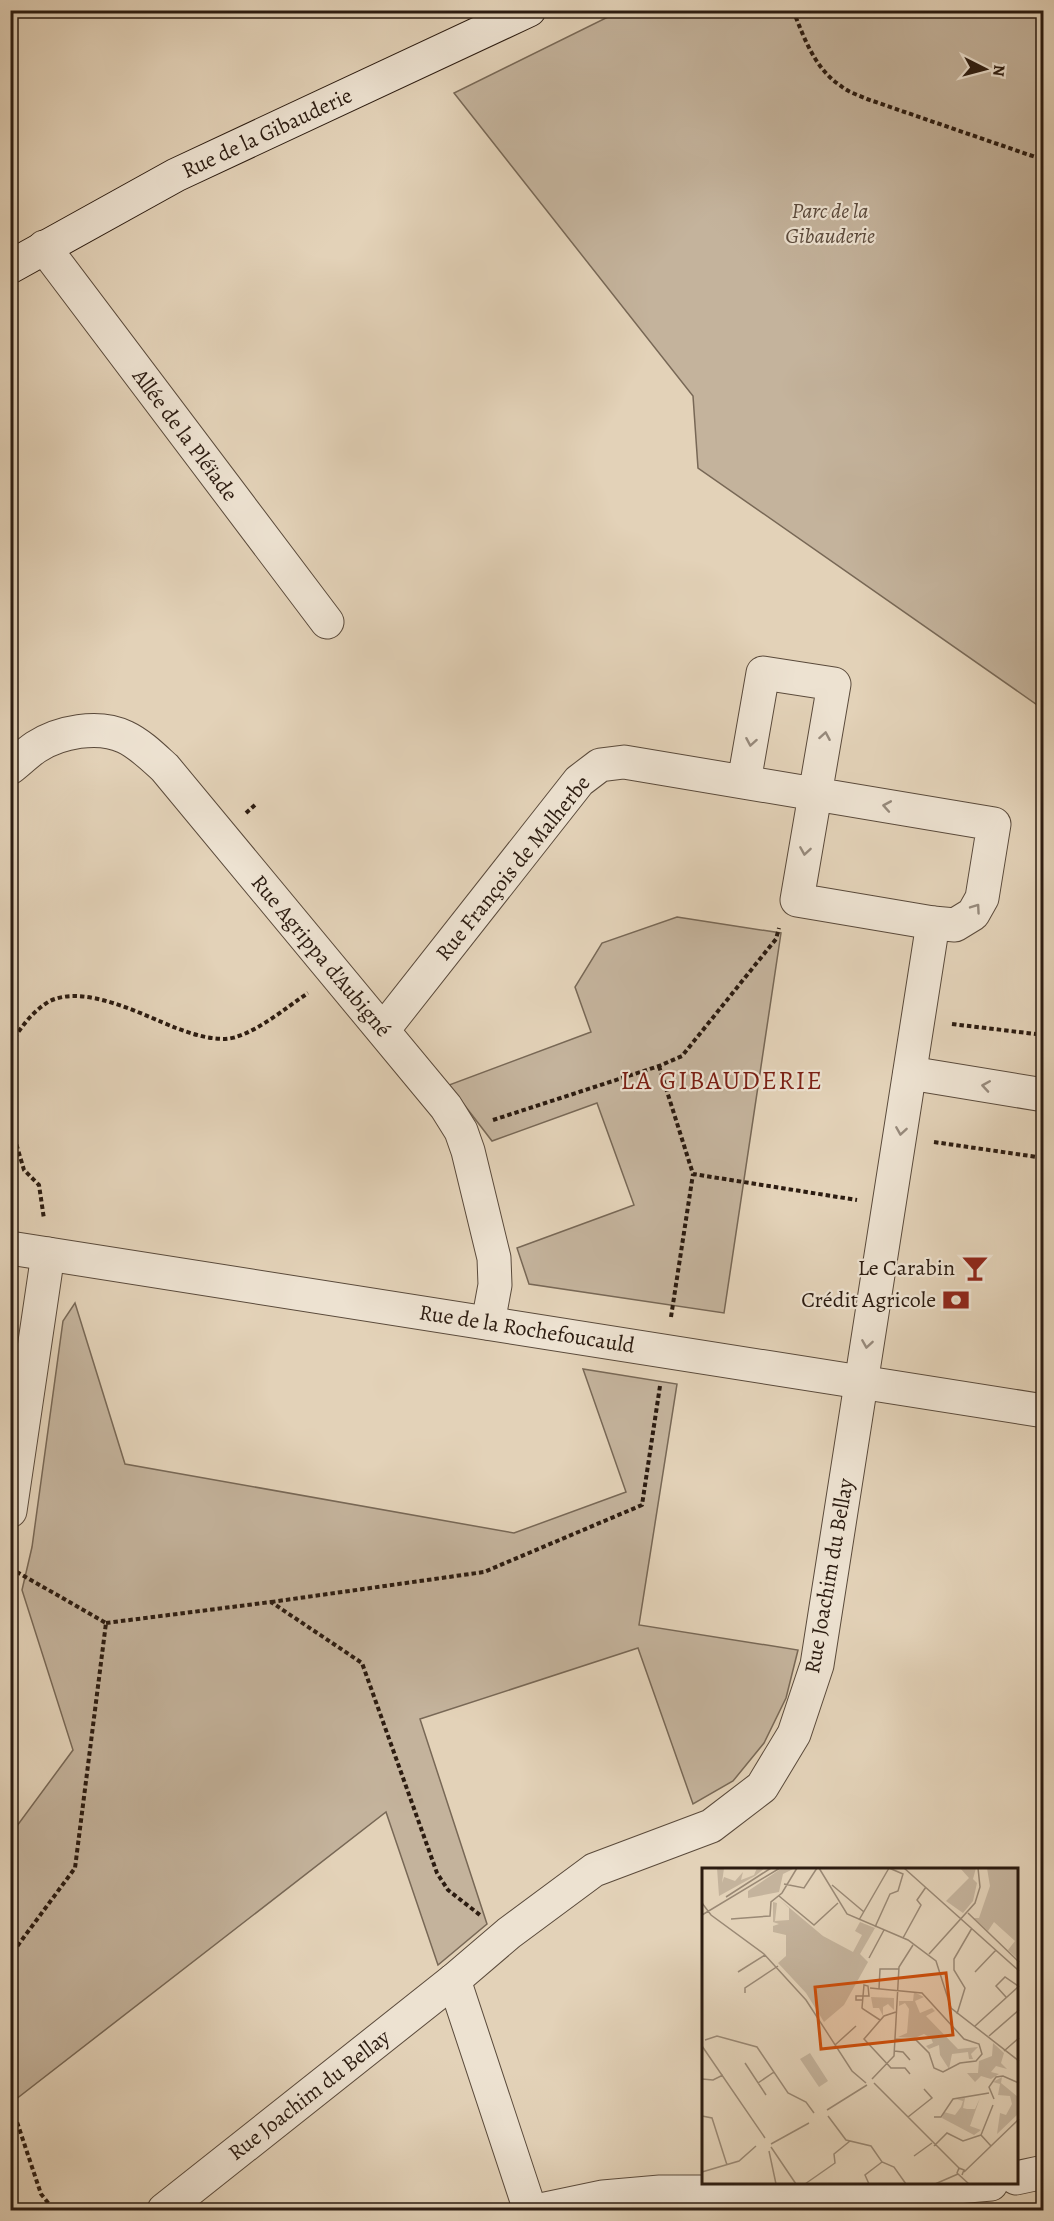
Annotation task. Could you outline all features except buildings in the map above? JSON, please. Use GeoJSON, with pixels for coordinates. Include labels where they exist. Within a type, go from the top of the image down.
{"type":"FeatureCollection","features":[{"type":"Feature","properties":{"kind":"street","name":"Rue de la Gibauderie"},"geometry":{"type":"LineString","coordinates":[[10,242],[168,157],[484,10]]}},
{"type":"Feature","properties":{"kind":"street","name":"Rue de la Gibauderie"},"geometry":{"type":"LineString","coordinates":[[10,267],[176,175],[529,10]]}},
{"type":"Feature","properties":{"kind":"street","name":"Allée de la Pléïade"},"geometry":{"type":"LineString","coordinates":[[44,247],[327,622]]}},
{"type":"Feature","properties":{"kind":"street"},"geometry":{"type":"LineString","coordinates":[[744,782],[764,672],[834,684],[797,900]]}},
{"type":"Feature","properties":{"kind":"street","name":"Rue Agrippa d'Aubigné"},"geometry":{"type":"LineString","coordinates":[[10,768],[36,747],[63,734],[95,730],[124,736],[165,768],[446,1107],[460,1131],[468,1152],[494,1258],[495,1285],[488,1323]]}},
{"type":"Feature","properties":{"kind":"street","name":"Rue François de Malherbe"},"geometry":{"type":"LineString","coordinates":[[383,1030],[579,781],[600,765],[624,762],[994,824],[982,898],[973,914],[955,924],[933,923],[797,900]]}},
{"type":"Feature","properties":{"kind":"street"},"geometry":{"type":"LineString","coordinates":[[861,1382],[933,923]]}},
{"type":"Feature","properties":{"kind":"street"},"geometry":{"type":"LineString","coordinates":[[910,1073],[1044,1095]]}},
{"type":"Feature","properties":{"kind":"street","name":"Rue de la Rochefoucauld"},"geometry":{"type":"LineString","coordinates":[[10,1248],[1044,1412]]}},
{"type":"Feature","properties":{"kind":"street"},"geometry":{"type":"LineString","coordinates":[[10,1511],[48,1254]]}},
{"type":"Feature","properties":{"kind":"street","name":"Rue Joachim du Bellay"},"geometry":{"type":"LineString","coordinates":[[164,2211],[454,1980],[509,1933],[594,1870],[711,1826],[762,1787],[795,1734],[817,1665],[861,1382]]}},
{"type":"Feature","properties":{"kind":"street"},"geometry":{"type":"LineString","coordinates":[[454,1980],[530,2211]]}},
{"type":"Feature","properties":{"kind":"street"},"geometry":{"type":"LineString","coordinates":[[1018,2178],[1044,2172]]}},
{"type":"Feature","properties":{"kind":"street"},"geometry":{"type":"LineString","coordinates":[[541,2211],[603,2197],[660,2192],[898,2192],[980,2185]]}},
{"type":"Feature","properties":{"kind":"path"},"geometry":{"type":"LineString","coordinates":[[793,10],[802,36],[816,60],[829,77],[842,88],[867,99],[1044,160]]}},
{"type":"Feature","properties":{"kind":"path"},"geometry":{"type":"LineString","coordinates":[[460,1131],[682,1056],[777,939],[779,924],[797,900]]}},
{"type":"Feature","properties":{"kind":"path"},"geometry":{"type":"LineString","coordinates":[[10,1044],[26,1021],[51,1001],[74,995],[101,999],[190,1033],[209,1038],[228,1039],[251,1031],[337,975]]}},
{"type":"Feature","properties":{"kind":"path"},"geometry":{"type":"LineString","coordinates":[[918,1020],[1044,1035]]}},
{"type":"Feature","properties":{"kind":"path"},"geometry":{"type":"LineString","coordinates":[[10,1568],[106,1623],[484,1572],[642,1505],[693,1173],[658,1066]]}},
{"type":"Feature","properties":{"kind":"path"},"geometry":{"type":"LineString","coordinates":[[904,1113],[934,1117],[933,1142],[1044,1158]]}},
{"type":"Feature","properties":{"kind":"path"},"geometry":{"type":"LineString","coordinates":[[10,1123],[24,1170],[39,1185],[48,1254]]}},
{"type":"Feature","properties":{"kind":"path"},"geometry":{"type":"LineString","coordinates":[[693,1173],[864,1201]]}},
{"type":"Feature","properties":{"kind":"path"},"geometry":{"type":"LineString","coordinates":[[271,1602],[362,1663],[437,1872],[448,1890],[461,1903],[509,1933]]}},
{"type":"Feature","properties":{"kind":"path"},"geometry":{"type":"LineString","coordinates":[[10,1956],[75,1868],[106,1623]]}},
{"type":"Feature","properties":{"kind":"path"},"geometry":{"type":"LineString","coordinates":[[10,2101],[41,2193],[54,2211]]}},
{"type":"Feature","properties":{"kind":"green space","name":"Parc de la Gibauderie"},"geometry":{"type":"Polygon","coordinates":[[[620,11],[1043,11],[1043,709],[698,468],[693,396],[454,93],[620,11]]]}},
{"type":"Feature","properties":{"kind":"green space"},"geometry":{"type":"Polygon","coordinates":[[[677,917],[781,933],[724,1313],[529,1284],[517,1248],[634,1205],[597,1103],[492,1141],[449,1085],[591,1032],[575,987],[602,943],[677,917]]]}},
{"type":"Feature","properties":{"kind":"green space"},"geometry":{"type":"Polygon","coordinates":[[[75,1303],[125,1464],[514,1533],[626,1492],[583,1369],[677,1384],[639,1625],[798,1650],[786,1698],[764,1743],[733,1781],[693,1804],[638,1648],[420,1719],[487,1924],[438,1965],[386,1812],[11,2103],[11,1834],[73,1750],[22,1590],[32,1547],[63,1321],[75,1303]]]}},
{"type":"Feature","properties":{"kind":"place","name":"Le Carabin"},"geometry":{"type":"Point","coordinates":[975,1268]}},
{"type":"Feature","properties":{"kind":"place","name":"Crédit Agricole"},"geometry":{"type":"Point","coordinates":[956,1300]}},
{"type":"Feature","properties":{"kind":"district","name":"LA GIBAUDERIE"},"geometry":{"type":"Point","coordinates":[722,1080]}}]}
